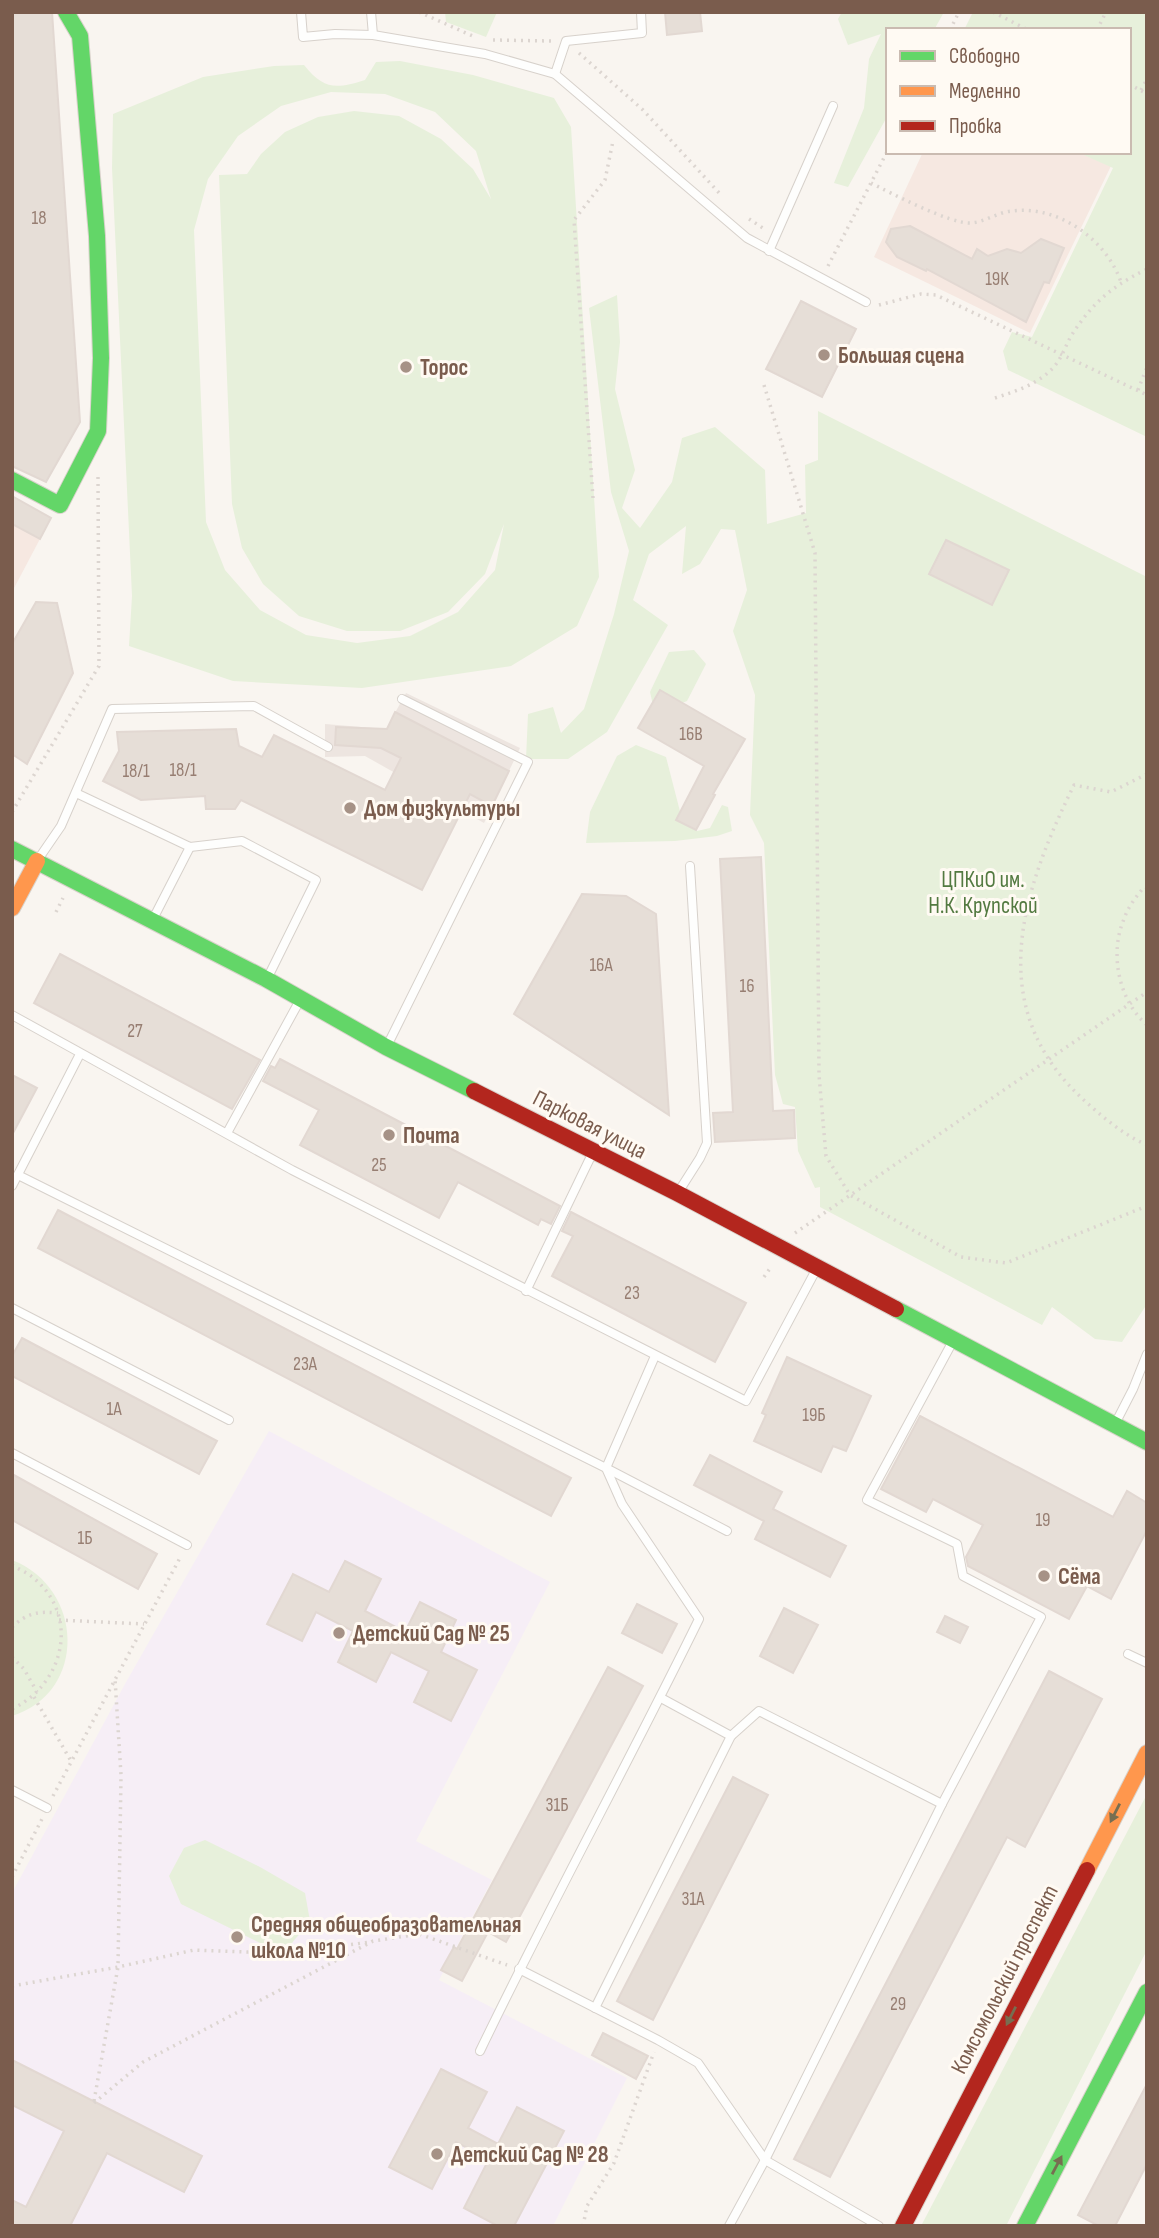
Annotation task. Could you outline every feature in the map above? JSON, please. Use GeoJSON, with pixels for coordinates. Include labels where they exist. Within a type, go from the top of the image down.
{"type":"FeatureCollection","features":[{"type":"Feature","properties":{"kind":"main road"},"geometry":{"type":"LineString","coordinates":[[12,480],[60,505],[98,431],[101,358],[97,236],[80,36],[66,12]]}},
{"type":"Feature","properties":{"kind":"main road","name":"Парковая улица"},"geometry":{"type":"LineString","coordinates":[[12,849],[266,979],[386,1047],[677,1193],[1147,1442]]}},
{"type":"Feature","properties":{"kind":"main road"},"geometry":{"type":"LineString","coordinates":[[12,908],[37,861]]}},
{"type":"Feature","properties":{"kind":"main road","name":"Комсомольский проспект"},"geometry":{"type":"LineString","coordinates":[[902,2226],[1147,1753]]}},
{"type":"Feature","properties":{"kind":"main road"},"geometry":{"type":"LineString","coordinates":[[1025,2226],[1147,1992]]}},
{"type":"Feature","properties":{"kind":"lane"},"geometry":{"type":"LineString","coordinates":[[301,12],[303,37],[373,35],[485,54],[555,75],[747,239],[866,302]]}},
{"type":"Feature","properties":{"kind":"lane"},"geometry":{"type":"LineString","coordinates":[[372,12],[373,35]]}},
{"type":"Feature","properties":{"kind":"lane"},"geometry":{"type":"LineString","coordinates":[[555,75],[566,41],[642,33],[641,12]]}},
{"type":"Feature","properties":{"kind":"lane"},"geometry":{"type":"LineString","coordinates":[[769,251],[834,106]]}},
{"type":"Feature","properties":{"kind":"lane"},"geometry":{"type":"LineString","coordinates":[[386,1047],[528,762],[402,699]]}},
{"type":"Feature","properties":{"kind":"lane"},"geometry":{"type":"LineString","coordinates":[[37,861],[61,826],[112,709],[254,706],[328,747]]}},
{"type":"Feature","properties":{"kind":"lane"},"geometry":{"type":"LineString","coordinates":[[76,793],[190,847],[242,841],[316,880],[266,979]]}},
{"type":"Feature","properties":{"kind":"lane"},"geometry":{"type":"LineString","coordinates":[[153,920],[190,847]]}},
{"type":"Feature","properties":{"kind":"lane"},"geometry":{"type":"LineString","coordinates":[[677,1193],[707,1143],[690,866]]}},
{"type":"Feature","properties":{"kind":"lane"},"geometry":{"type":"LineString","coordinates":[[227,1133],[301,998]]}},
{"type":"Feature","properties":{"kind":"lane"},"geometry":{"type":"LineString","coordinates":[[12,1015],[292,1170],[746,1401],[817,1267]]}},
{"type":"Feature","properties":{"kind":"lane"},"geometry":{"type":"LineString","coordinates":[[12,1186],[80,1054]]}},
{"type":"Feature","properties":{"kind":"lane"},"geometry":{"type":"LineString","coordinates":[[526,1291],[593,1152]]}},
{"type":"Feature","properties":{"kind":"lane"},"geometry":{"type":"LineString","coordinates":[[18,1175],[727,1531]]}},
{"type":"Feature","properties":{"kind":"lane"},"geometry":{"type":"LineString","coordinates":[[12,1308],[229,1420]]}},
{"type":"Feature","properties":{"kind":"lane"},"geometry":{"type":"LineString","coordinates":[[729,2226],[765,2161],[942,1804],[1041,1617],[963,1576],[957,1544],[867,1500],[954,1339]]}},
{"type":"Feature","properties":{"kind":"lane"},"geometry":{"type":"LineString","coordinates":[[1115,1425],[1147,1354]]}},
{"type":"Feature","properties":{"kind":"lane"},"geometry":{"type":"LineString","coordinates":[[480,2051],[519,1969],[661,1698],[699,1619],[622,1504],[606,1468],[655,1356]]}},
{"type":"Feature","properties":{"kind":"lane"},"geometry":{"type":"LineString","coordinates":[[12,1453],[187,1545]]}},
{"type":"Feature","properties":{"kind":"lane"},"geometry":{"type":"LineString","coordinates":[[1128,1654],[1147,1662]]}},
{"type":"Feature","properties":{"kind":"lane"},"geometry":{"type":"LineString","coordinates":[[661,1698],[731,1736]]}},
{"type":"Feature","properties":{"kind":"lane"},"geometry":{"type":"LineString","coordinates":[[595,2008],[731,1736],[759,1711],[942,1804]]}},
{"type":"Feature","properties":{"kind":"lane"},"geometry":{"type":"LineString","coordinates":[[12,1790],[47,1808]]}},
{"type":"Feature","properties":{"kind":"lane"},"geometry":{"type":"LineString","coordinates":[[519,1969],[698,2063],[765,2161],[879,2226]]}},
{"type":"Feature","properties":{"kind":"path"},"geometry":{"type":"LineString","coordinates":[[951,28],[959,12]]}},
{"type":"Feature","properties":{"kind":"path"},"geometry":{"type":"LineString","coordinates":[[993,12],[1024,28]]}},
{"type":"Feature","properties":{"kind":"path"},"geometry":{"type":"LineString","coordinates":[[1098,28],[1106,12]]}},
{"type":"Feature","properties":{"kind":"path"},"geometry":{"type":"LineString","coordinates":[[1141,90],[1147,79]]}},
{"type":"Feature","properties":{"kind":"path"},"geometry":{"type":"LineString","coordinates":[[1131,85],[1147,94]]}},
{"type":"Feature","properties":{"kind":"path"},"geometry":{"type":"LineString","coordinates":[[593,498],[574,220],[605,180],[616,125]]}},
{"type":"Feature","properties":{"kind":"path"},"geometry":{"type":"LineString","coordinates":[[821,280],[886,154]]}},
{"type":"Feature","properties":{"kind":"path"},"geometry":{"type":"LineString","coordinates":[[871,183],[908,202],[969,223],[1008,211],[1034,209],[1049,213],[1086,234],[1098,245],[1113,263],[1121,282]]}},
{"type":"Feature","properties":{"kind":"path"},"geometry":{"type":"LineString","coordinates":[[995,398],[1033,384],[1054,368],[1085,316],[1110,289],[1147,269]]}},
{"type":"Feature","properties":{"kind":"path"},"geometry":{"type":"LineString","coordinates":[[866,302],[874,306],[922,294],[936,295],[1147,395]]}},
{"type":"Feature","properties":{"kind":"path"},"geometry":{"type":"LineString","coordinates":[[1138,390],[1147,367]]}},
{"type":"Feature","properties":{"kind":"path"},"geometry":{"type":"LineString","coordinates":[[764,385],[815,553],[819,1075],[826,1156],[850,1195],[961,1257],[1006,1263],[1147,1206]]}},
{"type":"Feature","properties":{"kind":"path"},"geometry":{"type":"LineString","coordinates":[[12,812],[99,666],[98,472]]}},
{"type":"Feature","properties":{"kind":"path"},"geometry":{"type":"LineString","coordinates":[[1147,774],[1111,792],[1074,785],[1033,883],[1020,938],[1022,984],[1031,1027],[1048,1060],[1072,1089],[1098,1113],[1132,1138],[1147,1145]]}},
{"type":"Feature","properties":{"kind":"path"},"geometry":{"type":"LineString","coordinates":[[1147,888],[1144,887],[1129,908],[1122,923],[1118,948],[1119,974],[1130,1004],[1147,1026]]}},
{"type":"Feature","properties":{"kind":"path"},"geometry":{"type":"LineString","coordinates":[[764,1277],[792,1234],[1147,992]]}},
{"type":"Feature","properties":{"kind":"path"},"geometry":{"type":"LineString","coordinates":[[12,1877],[187,1545]]}},
{"type":"Feature","properties":{"kind":"path"},"geometry":{"type":"LineString","coordinates":[[12,1565],[31,1576],[47,1592],[58,1613],[62,1636],[59,1658],[49,1679],[36,1695],[12,1709]]}},
{"type":"Feature","properties":{"kind":"path"},"geometry":{"type":"LineString","coordinates":[[12,1627],[21,1618],[38,1611],[58,1613]]}},
{"type":"Feature","properties":{"kind":"path"},"geometry":{"type":"LineString","coordinates":[[59,1620],[145,1624]]}},
{"type":"Feature","properties":{"kind":"path"},"geometry":{"type":"LineString","coordinates":[[12,1657],[24,1669],[71,1761]]}},
{"type":"Feature","properties":{"kind":"path"},"geometry":{"type":"LineString","coordinates":[[115,1679],[121,1775],[118,1968],[94,2103],[143,2062],[373,1941]]}},
{"type":"Feature","properties":{"kind":"path"},"geometry":{"type":"LineString","coordinates":[[12,1986],[118,1968],[194,1950],[261,1952],[326,1948],[419,1934],[519,1969]]}},
{"type":"Feature","properties":{"kind":"path"},"geometry":{"type":"LineString","coordinates":[[583,2226],[587,2206],[614,2163],[658,2040]]}},
{"type":"Feature","properties":{"kind":"shaded area"},"geometry":{"type":"Polygon","coordinates":[[[922,154],[1082,154],[1111,166],[1030,333],[874,257],[922,154]]]}},
{"type":"Feature","properties":{"kind":"shaded area"},"geometry":{"type":"Polygon","coordinates":[[[12,498],[51,518],[12,592],[12,498]]]}},
{"type":"Feature","properties":{"kind":"shaded area"},"geometry":{"type":"Polygon","coordinates":[[[406,693],[520,748],[484,823],[365,756],[325,757],[325,724],[386,729],[406,693]]]}},
{"type":"Feature","properties":{"kind":"shaded area"},"geometry":{"type":"Polygon","coordinates":[[[269,1431],[550,1582],[416,1841],[492,1880],[439,1980],[627,2078],[553,2226],[12,2226],[12,1893],[125,1684],[269,1431]]]}},
{"type":"Feature","properties":{"kind":"green space"},"geometry":{"type":"Polygon","coordinates":[[[445,12],[497,12],[486,37],[446,22],[445,12]]]}},
{"type":"Feature","properties":{"kind":"green space"},"geometry":{"type":"Polygon","coordinates":[[[842,12],[944,12],[935,28],[886,28],[886,119],[848,187],[834,183],[864,108],[869,59],[881,34],[848,45],[838,19],[842,12]]]}},
{"type":"Feature","properties":{"kind":"green space"},"geometry":{"type":"Polygon","coordinates":[[[973,12],[1147,12],[1147,437],[1008,370],[1003,351],[1012,332],[1032,337],[1113,168],[1082,154],[1131,154],[1131,28],[965,28],[973,12]]]}},
{"type":"Feature","properties":{"kind":"green space","name":"Торос"},"geometry":{"type":"Polygon","coordinates":[[[400,61],[473,75],[554,98],[571,127],[599,577],[577,626],[511,666],[362,688],[233,681],[129,646],[132,596],[112,168],[113,114],[203,77],[274,66],[304,65],[324,83],[338,86],[365,80],[376,62],[400,61]],[[331,92],[281,106],[238,136],[208,179],[194,230],[206,522],[225,570],[260,610],[306,635],[357,643],[410,636],[458,612],[495,570],[504,524],[485,574],[448,612],[400,631],[347,631],[299,616],[263,584],[242,548],[232,504],[219,175],[247,174],[261,154],[285,132],[318,117],[354,111],[399,116],[441,139],[473,169],[491,199],[476,151],[435,112],[385,94],[331,92]]]}},
{"type":"Feature","properties":{"kind":"green space","name":"ЦПКиО им. Н.К. Крупской"},"geometry":{"type":"Polygon","coordinates":[[[617,295],[620,342],[615,389],[635,470],[622,508],[640,528],[672,482],[682,438],[715,427],[765,470],[767,524],[806,513],[805,465],[818,460],[818,411],[1147,577],[1147,1304],[1122,1342],[1095,1339],[1052,1307],[1042,1325],[820,1207],[820,1187],[815,1188],[798,1151],[795,1107],[783,1104],[775,1075],[764,843],[750,815],[755,695],[733,631],[747,590],[735,530],[721,529],[700,564],[682,574],[686,526],[649,554],[633,600],[668,625],[607,732],[568,759],[526,759],[528,714],[553,707],[561,733],[584,709],[614,614],[629,551],[611,492],[589,308],[617,295]]]}},
{"type":"Feature","properties":{"kind":"green space"},"geometry":{"type":"Polygon","coordinates":[[[694,650],[706,664],[687,701],[655,714],[650,692],[669,652],[694,650]]]}},
{"type":"Feature","properties":{"kind":"green space"},"geometry":{"type":"Polygon","coordinates":[[[636,745],[666,757],[683,823],[697,831],[710,828],[722,805],[728,807],[732,831],[717,836],[675,841],[586,843],[590,812],[617,756],[636,745]]]}},
{"type":"Feature","properties":{"kind":"green space"},"geometry":{"type":"Polygon","coordinates":[[[12,1560],[36,1574],[53,1593],[64,1615],[68,1639],[64,1663],[54,1685],[37,1704],[12,1716],[12,1560]]]}},
{"type":"Feature","properties":{"kind":"green space"},"geometry":{"type":"Polygon","coordinates":[[[1147,1794],[1147,1950],[1006,2226],[921,2226],[1147,1794]]]}},
{"type":"Feature","properties":{"kind":"green space"},"geometry":{"type":"Polygon","coordinates":[[[205,1840],[305,1893],[310,1921],[292,1943],[270,1948],[181,1904],[169,1876],[184,1848],[205,1840]]]}},
{"type":"Feature","properties":{"kind":"building"},"geometry":{"type":"Polygon","coordinates":[[[12,12],[52,12],[80,422],[46,482],[12,466],[12,12]]]}},
{"type":"Feature","properties":{"kind":"building"},"geometry":{"type":"Polygon","coordinates":[[[665,12],[700,12],[702,31],[667,35],[665,12]]]}},
{"type":"Feature","properties":{"kind":"building"},"geometry":{"type":"Polygon","coordinates":[[[910,226],[972,259],[977,249],[988,256],[1007,249],[1021,253],[1041,239],[1064,248],[1049,283],[1044,282],[1026,322],[927,269],[926,271],[897,257],[886,242],[891,229],[910,226]]]}},
{"type":"Feature","properties":{"kind":"building"},"geometry":{"type":"Polygon","coordinates":[[[801,301],[856,329],[822,397],[766,369],[801,301]]]}},
{"type":"Feature","properties":{"kind":"building"},"geometry":{"type":"Polygon","coordinates":[[[12,496],[51,518],[40,539],[12,524],[12,496]]]}},
{"type":"Feature","properties":{"kind":"building"},"geometry":{"type":"Polygon","coordinates":[[[946,540],[1009,570],[992,605],[929,574],[946,540]]]}},
{"type":"Feature","properties":{"kind":"building"},"geometry":{"type":"Polygon","coordinates":[[[36,602],[57,603],[73,673],[27,764],[12,754],[12,644],[36,602]]]}},
{"type":"Feature","properties":{"kind":"building"},"geometry":{"type":"Polygon","coordinates":[[[660,690],[745,739],[696,830],[676,820],[704,766],[638,728],[660,690]]]}},
{"type":"Feature","properties":{"kind":"building"},"geometry":{"type":"Polygon","coordinates":[[[395,712],[509,771],[492,806],[470,794],[422,890],[241,800],[235,809],[206,809],[205,796],[141,800],[103,781],[119,751],[117,732],[236,729],[239,746],[262,757],[274,735],[385,790],[401,758],[381,748],[335,745],[336,727],[387,729],[395,712]]]}},
{"type":"Feature","properties":{"kind":"building"},"geometry":{"type":"Polygon","coordinates":[[[761,857],[773,1111],[794,1110],[795,1138],[715,1142],[713,1113],[733,1112],[720,859],[761,857]]]}},
{"type":"Feature","properties":{"kind":"building"},"geometry":{"type":"Polygon","coordinates":[[[582,894],[626,896],[656,914],[669,1115],[514,1014],[582,894]]]}},
{"type":"Feature","properties":{"kind":"building"},"geometry":{"type":"Polygon","coordinates":[[[60,954],[260,1060],[232,1109],[34,1003],[60,954]]]}},
{"type":"Feature","properties":{"kind":"building"},"geometry":{"type":"Polygon","coordinates":[[[280,1059],[560,1206],[551,1224],[541,1219],[538,1225],[458,1182],[439,1218],[300,1145],[319,1110],[263,1081],[271,1066],[275,1068],[280,1059]]]}},
{"type":"Feature","properties":{"kind":"building"},"geometry":{"type":"Polygon","coordinates":[[[12,1075],[37,1088],[12,1135],[12,1075]]]}},
{"type":"Feature","properties":{"kind":"building"},"geometry":{"type":"Polygon","coordinates":[[[58,1210],[571,1478],[551,1516],[38,1248],[58,1210]]]}},
{"type":"Feature","properties":{"kind":"building"},"geometry":{"type":"Polygon","coordinates":[[[571,1212],[746,1303],[715,1362],[552,1276],[573,1236],[562,1231],[571,1212]]]}},
{"type":"Feature","properties":{"kind":"building"},"geometry":{"type":"Polygon","coordinates":[[[22,1338],[217,1441],[199,1474],[12,1376],[12,1356],[22,1338]]]}},
{"type":"Feature","properties":{"kind":"building"},"geometry":{"type":"Polygon","coordinates":[[[787,1357],[871,1396],[846,1451],[833,1446],[821,1472],[754,1441],[766,1415],[762,1413],[787,1357]]]}},
{"type":"Feature","properties":{"kind":"building"},"geometry":{"type":"Polygon","coordinates":[[[920,1416],[1113,1517],[1127,1491],[1147,1503],[1147,1530],[1111,1599],[1087,1586],[1069,1619],[968,1566],[966,1557],[983,1525],[933,1499],[926,1512],[881,1489],[920,1416]]]}},
{"type":"Feature","properties":{"kind":"building"},"geometry":{"type":"Polygon","coordinates":[[[710,1455],[782,1492],[773,1509],[846,1546],[830,1577],[755,1539],[764,1521],[694,1485],[710,1455]]]}},
{"type":"Feature","properties":{"kind":"building"},"geometry":{"type":"Polygon","coordinates":[[[12,1474],[157,1554],[138,1589],[12,1520],[12,1474]]]}},
{"type":"Feature","properties":{"kind":"building"},"geometry":{"type":"Polygon","coordinates":[[[345,1561],[381,1579],[365,1611],[405,1632],[420,1602],[456,1620],[441,1652],[477,1670],[451,1721],[414,1702],[429,1671],[391,1652],[376,1682],[338,1662],[353,1631],[316,1612],[302,1641],[267,1624],[293,1574],[329,1592],[345,1561]]]}},
{"type":"Feature","properties":{"kind":"building"},"geometry":{"type":"Polygon","coordinates":[[[637,1604],[677,1624],[662,1653],[622,1633],[637,1604]]]}},
{"type":"Feature","properties":{"kind":"building"},"geometry":{"type":"Polygon","coordinates":[[[784,1608],[818,1625],[793,1673],[760,1656],[784,1608]]]}},
{"type":"Feature","properties":{"kind":"building"},"geometry":{"type":"Polygon","coordinates":[[[945,1616],[968,1627],[960,1643],[937,1632],[945,1616]]]}},
{"type":"Feature","properties":{"kind":"building"},"geometry":{"type":"Polygon","coordinates":[[[608,1667],[643,1686],[506,1942],[488,1932],[462,1981],[441,1970],[454,1947],[457,1949],[608,1667]]]}},
{"type":"Feature","properties":{"kind":"building"},"geometry":{"type":"Polygon","coordinates":[[[1049,1671],[1102,1699],[1025,1847],[1007,1837],[830,2177],[794,2159],[1049,1671]]]}},
{"type":"Feature","properties":{"kind":"building"},"geometry":{"type":"Polygon","coordinates":[[[733,1777],[768,1795],[653,2020],[617,2001],[733,1777]]]}},
{"type":"Feature","properties":{"kind":"building"},"geometry":{"type":"Polygon","coordinates":[[[603,2033],[648,2056],[636,2079],[592,2055],[603,2033]]]}},
{"type":"Feature","properties":{"kind":"building"},"geometry":{"type":"Polygon","coordinates":[[[12,2060],[202,2156],[184,2192],[107,2153],[70,2226],[12,2226],[12,2200],[26,2207],[64,2131],[12,2105],[12,2060]]]}},
{"type":"Feature","properties":{"kind":"building"},"geometry":{"type":"Polygon","coordinates":[[[441,2069],[487,2092],[468,2128],[498,2144],[517,2107],[564,2131],[514,2226],[498,2226],[464,2208],[489,2159],[456,2142],[432,2189],[389,2167],[441,2069]]]}},
{"type":"Feature","properties":{"kind":"building"},"geometry":{"type":"Polygon","coordinates":[[[1147,2084],[1147,2164],[1115,2226],[1099,2226],[1078,2215],[1147,2084]]]}},
{"type":"Feature","properties":{"kind":"traffic: fast"},"geometry":{"type":"LineString","coordinates":[[12,480],[60,505],[98,431],[101,358],[97,236],[80,36],[66,12]]}},
{"type":"Feature","properties":{"kind":"traffic: fast"},"geometry":{"type":"LineString","coordinates":[[12,849],[266,979],[386,1047],[474,1091]]}},
{"type":"Feature","properties":{"kind":"traffic: fast"},"geometry":{"type":"LineString","coordinates":[[896,1309],[1147,1442]]}},
{"type":"Feature","properties":{"kind":"traffic: fast"},"geometry":{"type":"LineString","coordinates":[[1025,2226],[1147,1992]]}},
{"type":"Feature","properties":{"kind":"traffic: slow"},"geometry":{"type":"LineString","coordinates":[[12,908],[37,861]]}},
{"type":"Feature","properties":{"kind":"traffic: slow"},"geometry":{"type":"LineString","coordinates":[[1087,1870],[1147,1753]]}},
{"type":"Feature","properties":{"kind":"traffic: jam"},"geometry":{"type":"LineString","coordinates":[[474,1091],[677,1193],[896,1309]]}},
{"type":"Feature","properties":{"kind":"traffic: jam"},"geometry":{"type":"LineString","coordinates":[[903,2226],[1087,1870]]}},
{"type":"Feature","properties":{"kind":"place","name":"Большая сцена"},"geometry":{"type":"Point","coordinates":[824,355]}},
{"type":"Feature","properties":{"kind":"place","name":"Торос"},"geometry":{"type":"Point","coordinates":[406,367]}},
{"type":"Feature","properties":{"kind":"place","name":"Дом физкультуры"},"geometry":{"type":"Point","coordinates":[350,808]}},
{"type":"Feature","properties":{"kind":"place","name":"Почта"},"geometry":{"type":"Point","coordinates":[389,1135]}},
{"type":"Feature","properties":{"kind":"place","name":"Сёма"},"geometry":{"type":"Point","coordinates":[1044,1576]}},
{"type":"Feature","properties":{"kind":"place","name":"Детский Сад № 25"},"geometry":{"type":"Point","coordinates":[339,1633]}},
{"type":"Feature","properties":{"kind":"place","name":"Средняя общеобразовательная школа №10"},"geometry":{"type":"Point","coordinates":[237,1937]}},
{"type":"Feature","properties":{"kind":"place","name":"Детский Сад № 28"},"geometry":{"type":"Point","coordinates":[437,2154]}}]}
